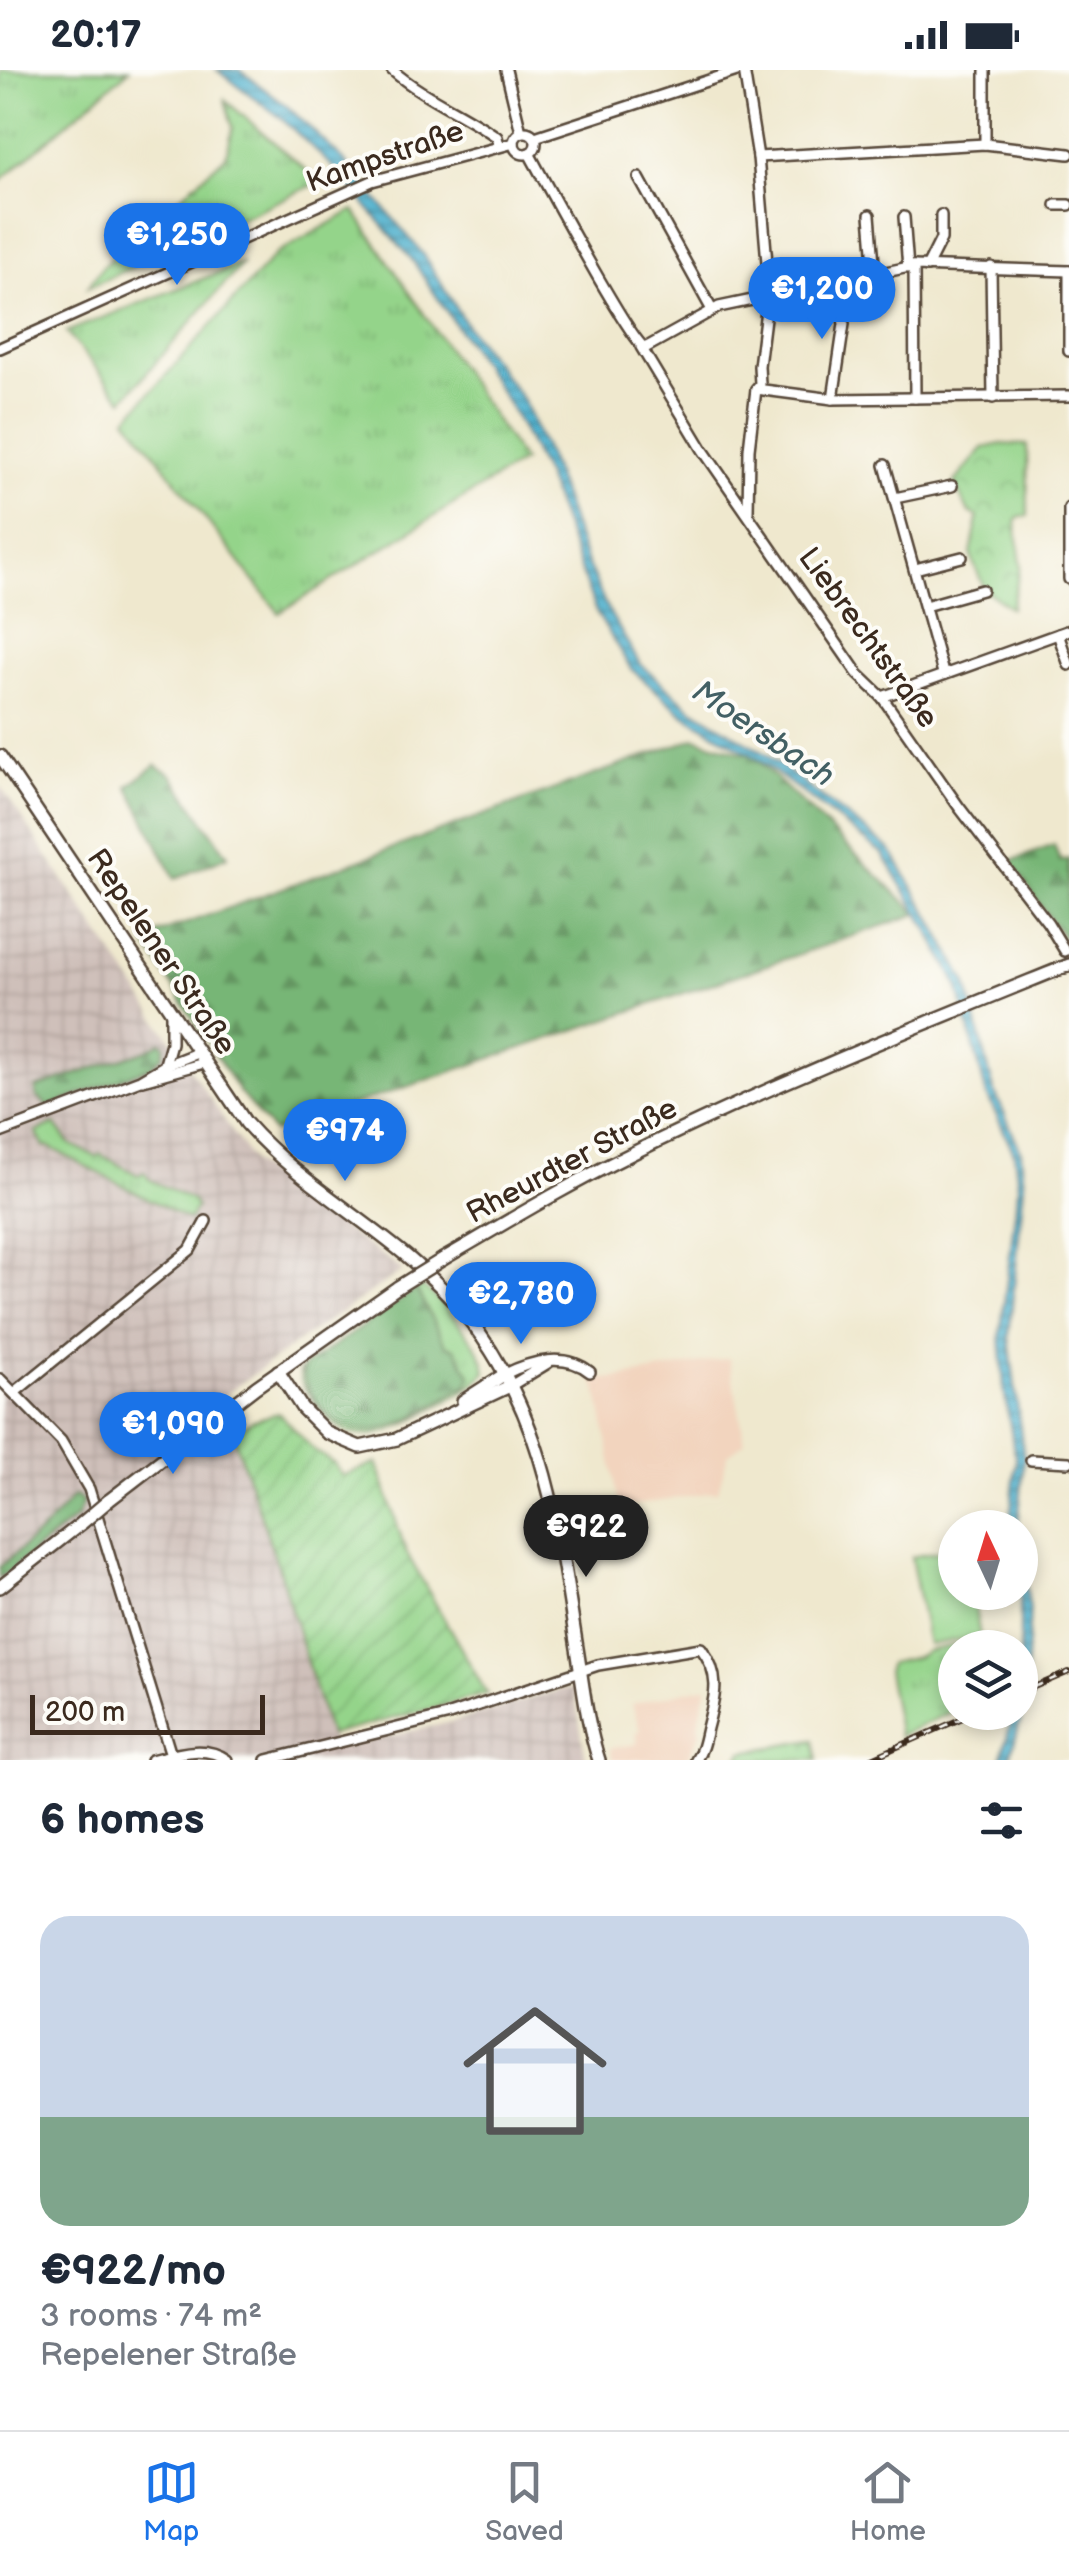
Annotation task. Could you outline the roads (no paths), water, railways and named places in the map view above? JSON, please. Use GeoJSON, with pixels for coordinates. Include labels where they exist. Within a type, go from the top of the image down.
{"type":"FeatureCollection","features":[{"type":"Feature","properties":{"kind":"main road","name":"Repelener Straße"},"geometry":{"type":"LineString","coordinates":[[0,756],[246,1123],[273,1152],[442,1286],[477,1330],[508,1379],[537,1440],[599,1760]]}},
{"type":"Feature","properties":{"kind":"main road","name":"Rheurdter Straße"},"geometry":{"type":"LineString","coordinates":[[0,1588],[278,1371],[444,1258],[628,1155],[820,1068],[1069,965]]}},
{"type":"Feature","properties":{"kind":"main road"},"geometry":{"type":"LineString","coordinates":[[278,1371],[302,1408],[327,1432],[360,1447],[383,1444],[508,1379]]}},
{"type":"Feature","properties":{"kind":"street"},"geometry":{"type":"LineString","coordinates":[[392,70],[414,88],[481,126],[497,138],[499,145]]}},
{"type":"Feature","properties":{"kind":"street"},"geometry":{"type":"LineString","coordinates":[[506,70],[521,132],[514,143],[518,152],[529,153],[536,144],[535,136]]}},
{"type":"Feature","properties":{"kind":"street"},"geometry":{"type":"LineString","coordinates":[[521,132],[535,136],[742,70],[758,158],[768,295],[749,449],[748,514]]}},
{"type":"Feature","properties":{"kind":"street"},"geometry":{"type":"LineString","coordinates":[[985,70],[985,144]]}},
{"type":"Feature","properties":{"kind":"street","name":"Kampstraße"},"geometry":{"type":"LineString","coordinates":[[0,348],[372,181],[514,143]]}},
{"type":"Feature","properties":{"kind":"street"},"geometry":{"type":"LineString","coordinates":[[758,158],[985,144],[1069,154]]}},
{"type":"Feature","properties":{"kind":"street","name":"Liebrechtstraße"},"geometry":{"type":"LineString","coordinates":[[529,153],[703,450],[858,674],[882,697],[1065,951]]}},
{"type":"Feature","properties":{"kind":"street"},"geometry":{"type":"LineString","coordinates":[[640,178],[712,310]]}},
{"type":"Feature","properties":{"kind":"street"},"geometry":{"type":"LineString","coordinates":[[1056,205],[1069,205]]}},
{"type":"Feature","properties":{"kind":"street"},"geometry":{"type":"LineString","coordinates":[[870,215],[875,274]]}},
{"type":"Feature","properties":{"kind":"street"},"geometry":{"type":"LineString","coordinates":[[927,267],[941,239],[941,215]]}},
{"type":"Feature","properties":{"kind":"street"},"geometry":{"type":"LineString","coordinates":[[904,217],[911,267],[915,398]]}},
{"type":"Feature","properties":{"kind":"street"},"geometry":{"type":"LineString","coordinates":[[643,347],[712,310],[768,295],[911,267],[991,267],[1069,271],[1069,351]]}},
{"type":"Feature","properties":{"kind":"street"},"geometry":{"type":"LineString","coordinates":[[991,267],[993,398]]}},
{"type":"Feature","properties":{"kind":"street"},"geometry":{"type":"LineString","coordinates":[[833,400],[844,324],[836,284]]}},
{"type":"Feature","properties":{"kind":"street"},"geometry":{"type":"LineString","coordinates":[[756,390],[833,400],[1069,396]]}},
{"type":"Feature","properties":{"kind":"street"},"geometry":{"type":"LineString","coordinates":[[885,464],[944,673]]}},
{"type":"Feature","properties":{"kind":"street"},"geometry":{"type":"LineString","coordinates":[[895,498],[952,486]]}},
{"type":"Feature","properties":{"kind":"street"},"geometry":{"type":"LineString","coordinates":[[1069,508],[1069,580]]}},
{"type":"Feature","properties":{"kind":"street"},"geometry":{"type":"LineString","coordinates":[[914,569],[962,557]]}},
{"type":"Feature","properties":{"kind":"street"},"geometry":{"type":"LineString","coordinates":[[925,606],[982,590]]}},
{"type":"Feature","properties":{"kind":"street"},"geometry":{"type":"LineString","coordinates":[[882,697],[1069,630]]}},
{"type":"Feature","properties":{"kind":"street"},"geometry":{"type":"LineString","coordinates":[[1058,634],[1069,666]]}},
{"type":"Feature","properties":{"kind":"street"},"geometry":{"type":"LineString","coordinates":[[164,1066],[171,1043],[171,1013]]}},
{"type":"Feature","properties":{"kind":"street"},"geometry":{"type":"LineString","coordinates":[[0,1133],[140,1080],[164,1066],[201,1058]]}},
{"type":"Feature","properties":{"kind":"street"},"geometry":{"type":"LineString","coordinates":[[140,1080],[157,1078],[201,1058]]}},
{"type":"Feature","properties":{"kind":"street"},"geometry":{"type":"LineString","coordinates":[[14,1393],[190,1250],[206,1221]]}},
{"type":"Feature","properties":{"kind":"street"},"geometry":{"type":"LineString","coordinates":[[508,1379],[550,1361],[576,1362],[590,1372]]}},
{"type":"Feature","properties":{"kind":"street"},"geometry":{"type":"LineString","coordinates":[[0,1379],[62,1441],[89,1489],[170,1755]]}},
{"type":"Feature","properties":{"kind":"street"},"geometry":{"type":"LineString","coordinates":[[1030,1460],[1069,1462]]}},
{"type":"Feature","properties":{"kind":"street"},"geometry":{"type":"LineString","coordinates":[[267,1760],[446,1716],[598,1666],[701,1648],[711,1662],[716,1689],[704,1748],[696,1760]]}},
{"type":"Feature","properties":{"kind":"street"},"geometry":{"type":"LineString","coordinates":[[704,1748],[710,1760]]}},
{"type":"Feature","properties":{"kind":"street"},"geometry":{"type":"LineString","coordinates":[[195,1752],[205,1760]]}},
{"type":"Feature","properties":{"kind":"street"},"geometry":{"type":"LineString","coordinates":[[151,1760],[195,1752],[210,1752],[227,1760]]}},
{"type":"Feature","properties":{"kind":"water","name":"Moersbach"},"geometry":{"type":"Polygon","coordinates":[[[217,70],[240,70],[288,107],[344,160],[424,255],[467,326],[523,400],[607,608],[640,664],[690,707],[763,752],[890,849],[967,984],[994,1090],[1021,1151],[1024,1185],[1009,1337],[1024,1459],[1020,1510],[1011,1510],[1016,1461],[1000,1337],[1018,1186],[1014,1153],[986,1093],[958,987],[925,924],[883,854],[758,759],[683,714],[631,669],[596,612],[546,477],[511,408],[413,261],[334,168],[281,118],[217,70]]]}},
{"type":"Feature","properties":{"kind":"water"},"geometry":{"type":"Polygon","coordinates":[[[1020,1610],[1030,1610],[1029,1630],[1020,1630],[1020,1610]]]}},
{"type":"Feature","properties":{"kind":"water"},"geometry":{"type":"Polygon","coordinates":[[[1009,1730],[1018,1730],[1009,1760],[1001,1760],[1009,1730]]]}},
{"type":"Feature","properties":{"kind":"railway"},"geometry":{"type":"LineString","coordinates":[[1038,1685],[1069,1672]]}},
{"type":"Feature","properties":{"kind":"railway"},"geometry":{"type":"LineString","coordinates":[[868,1760],[938,1729]]}}]}
